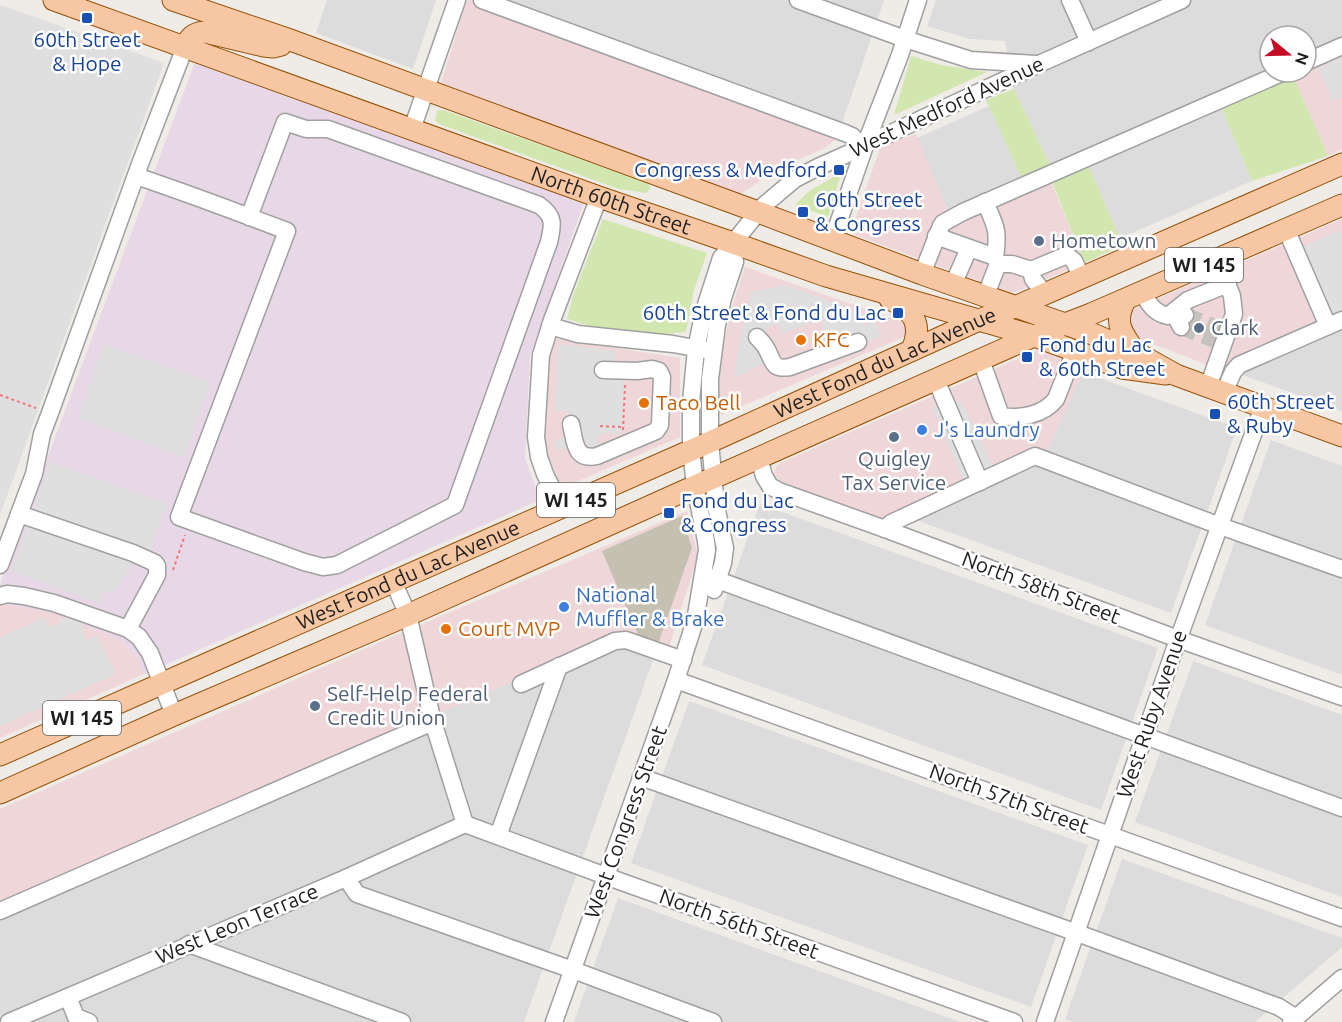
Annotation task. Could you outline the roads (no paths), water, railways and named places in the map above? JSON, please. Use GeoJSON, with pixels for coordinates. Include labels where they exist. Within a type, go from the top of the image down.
{"type":"FeatureCollection","features":[{"type":"Feature","properties":{"kind":"main road","name":"North 60th Street"},"geometry":{"type":"LineString","coordinates":[[54,0],[599,197],[826,276],[1034,336],[1122,369],[1176,375]]}},
{"type":"Feature","properties":{"kind":"main road","name":"North 60th Street"},"geometry":{"type":"LineString","coordinates":[[173,0],[293,41],[832,241],[1066,325],[1135,352],[1176,375],[1342,436]]}},
{"type":"Feature","properties":{"kind":"main road"},"geometry":{"type":"LineString","coordinates":[[185,47],[190,37],[196,33],[205,32],[273,47],[293,41]]}},
{"type":"Feature","properties":{"kind":"main road","name":"West Fond du Lac Avenue"},"geometry":{"type":"LineString","coordinates":[[0,755],[700,446],[979,320],[1015,307],[1342,164]]}},
{"type":"Feature","properties":{"kind":"main road","name":"West Fond du Lac Avenue"},"geometry":{"type":"LineString","coordinates":[[0,794],[1034,336],[1066,325],[1342,205]]}},
{"type":"Feature","properties":{"kind":"main road"},"geometry":{"type":"LineString","coordinates":[[868,288],[900,304],[912,315],[916,335],[912,350]]}},
{"type":"Feature","properties":{"kind":"main road"},"geometry":{"type":"LineString","coordinates":[[1133,296],[1121,307],[1119,321],[1124,337],[1135,352]]}},
{"type":"Feature","properties":{"kind":"street"},"geometry":{"type":"LineString","coordinates":[[412,129],[457,0]]}},
{"type":"Feature","properties":{"kind":"street"},"geometry":{"type":"LineString","coordinates":[[482,0],[845,133],[865,145]]}},
{"type":"Feature","properties":{"kind":"street"},"geometry":{"type":"LineString","coordinates":[[798,0],[971,60],[1040,64]]}},
{"type":"Feature","properties":{"kind":"street"},"geometry":{"type":"LineString","coordinates":[[832,241],[918,0]]}},
{"type":"Feature","properties":{"kind":"street"},"geometry":{"type":"LineString","coordinates":[[1070,0],[1089,42]]}},
{"type":"Feature","properties":{"kind":"street","name":"West Medford Avenue"},"geometry":{"type":"LineString","coordinates":[[733,243],[771,198],[795,179],[1182,0]]}},
{"type":"Feature","properties":{"kind":"street"},"geometry":{"type":"LineString","coordinates":[[1318,57],[1342,46]]}},
{"type":"Feature","properties":{"kind":"street"},"geometry":{"type":"LineString","coordinates":[[0,565],[34,474],[42,434],[185,47]]}},
{"type":"Feature","properties":{"kind":"street"},"geometry":{"type":"LineString","coordinates":[[922,274],[943,223],[985,202],[1258,83]]}},
{"type":"Feature","properties":{"kind":"street"},"geometry":{"type":"LineString","coordinates":[[136,176],[287,231],[179,517],[304,562],[323,567],[337,564],[455,505],[549,242],[552,218],[539,205],[328,129],[306,129],[285,122],[249,217]]}},
{"type":"Feature","properties":{"kind":"street"},"geometry":{"type":"LineString","coordinates":[[561,507],[545,474],[539,457],[536,437],[541,356],[550,326],[599,197]]}},
{"type":"Feature","properties":{"kind":"street"},"geometry":{"type":"LineString","coordinates":[[985,202],[996,227],[998,238],[997,260],[986,297]]}},
{"type":"Feature","properties":{"kind":"street"},"geometry":{"type":"LineString","coordinates":[[1216,390],[1239,365],[1335,323],[1286,229]]}},
{"type":"Feature","properties":{"kind":"street"},"geometry":{"type":"LineString","coordinates":[[936,236],[997,260],[1031,270],[1067,255],[1074,261],[1082,278]]}},
{"type":"Feature","properties":{"kind":"street","name":"West Congress Street"},"geometry":{"type":"LineString","coordinates":[[554,1022],[695,621],[710,598],[711,578],[723,563],[725,548],[716,506],[704,482],[700,446],[710,379],[705,350],[704,310],[721,258],[733,243]]}},
{"type":"Feature","properties":{"kind":"street"},"geometry":{"type":"LineString","coordinates":[[953,285],[969,248]]}},
{"type":"Feature","properties":{"kind":"street"},"geometry":{"type":"LineString","coordinates":[[1216,390],[1220,335],[1234,314],[1232,296],[1217,259]]}},
{"type":"Feature","properties":{"kind":"street"},"geometry":{"type":"LineString","coordinates":[[1031,270],[1033,279],[1045,294]]}},
{"type":"Feature","properties":{"kind":"street"},"geometry":{"type":"LineString","coordinates":[[1133,296],[1159,314],[1178,319],[1188,300],[1228,284]]}},
{"type":"Feature","properties":{"kind":"street"},"geometry":{"type":"LineString","coordinates":[[550,326],[578,334],[672,344],[705,350]]}},
{"type":"Feature","properties":{"kind":"street"},"geometry":{"type":"LineString","coordinates":[[757,337],[766,348],[774,365],[780,368],[790,367],[858,342]]}},
{"type":"Feature","properties":{"kind":"street"},"geometry":{"type":"LineString","coordinates":[[981,360],[1001,416],[1012,418],[1043,412],[1051,406],[1076,351]]}},
{"type":"Feature","properties":{"kind":"street"},"geometry":{"type":"LineString","coordinates":[[572,424],[578,451],[582,456],[589,458],[656,431],[660,425],[662,377],[659,371],[652,369],[603,370]]}},
{"type":"Feature","properties":{"kind":"street"},"geometry":{"type":"LineString","coordinates":[[936,380],[981,482]]}},
{"type":"Feature","properties":{"kind":"street","name":"West Ruby Avenue"},"geometry":{"type":"LineString","coordinates":[[1045,1022],[1178,639],[1263,407]]}},
{"type":"Feature","properties":{"kind":"street"},"geometry":{"type":"LineString","coordinates":[[885,529],[891,522],[1035,456],[1342,569]]}},
{"type":"Feature","properties":{"kind":"street","name":"North 58th Street"},"geometry":{"type":"LineString","coordinates":[[759,459],[770,486],[790,495],[1178,639],[1342,697]]}},
{"type":"Feature","properties":{"kind":"street"},"geometry":{"type":"LineString","coordinates":[[19,514],[155,562],[157,575],[128,629]]}},
{"type":"Feature","properties":{"kind":"street"},"geometry":{"type":"LineString","coordinates":[[711,578],[1342,808]]}},
{"type":"Feature","properties":{"kind":"street"},"geometry":{"type":"LineString","coordinates":[[393,581],[408,615],[433,722],[465,824]]}},
{"type":"Feature","properties":{"kind":"street"},"geometry":{"type":"LineString","coordinates":[[0,596],[7,594],[24,596],[54,603],[128,629],[139,638],[150,653],[174,715]]}},
{"type":"Feature","properties":{"kind":"street"},"geometry":{"type":"LineString","coordinates":[[521,684],[621,640],[683,660]]}},
{"type":"Feature","properties":{"kind":"street"},"geometry":{"type":"LineString","coordinates":[[498,836],[559,666]]}},
{"type":"Feature","properties":{"kind":"street","name":"North 57th Street"},"geometry":{"type":"LineString","coordinates":[[676,680],[1342,918]]}},
{"type":"Feature","properties":{"kind":"street"},"geometry":{"type":"LineString","coordinates":[[0,911],[433,722]]}},
{"type":"Feature","properties":{"kind":"street"},"geometry":{"type":"LineString","coordinates":[[641,777],[1279,1007],[1293,1020],[1342,978]]}},
{"type":"Feature","properties":{"kind":"street","name":"North 56th Street"},"geometry":{"type":"LineString","coordinates":[[465,824],[1014,1022]]}},
{"type":"Feature","properties":{"kind":"street","name":"West Leon Terrace"},"geometry":{"type":"LineString","coordinates":[[9,1022],[346,878],[465,824]]}},
{"type":"Feature","properties":{"kind":"street"},"geometry":{"type":"LineString","coordinates":[[346,878],[357,894],[713,1022]]}},
{"type":"Feature","properties":{"kind":"street"},"geometry":{"type":"LineString","coordinates":[[189,944],[402,1022]]}},
{"type":"Feature","properties":{"kind":"street"},"geometry":{"type":"LineString","coordinates":[[68,997],[76,1017],[89,1022]]}},
{"type":"Feature","properties":{"kind":"tunnel"},"geometry":{"type":"LineString","coordinates":[[1185,315],[1219,329]]}},
{"type":"Feature","properties":{"kind":"tunnel"},"geometry":{"type":"LineString","coordinates":[[1181,327],[1215,340]]}},
{"type":"Feature","properties":{"kind":"place","name":"60th Street & Hope"},"geometry":{"type":"Point","coordinates":[87,18]}},
{"type":"Feature","properties":{"kind":"place","name":"Congress & Medford"},"geometry":{"type":"Point","coordinates":[839,170]}},
{"type":"Feature","properties":{"kind":"place","name":"60th Street & Congress"},"geometry":{"type":"Point","coordinates":[803,212]}},
{"type":"Feature","properties":{"kind":"place","name":"Hometown"},"geometry":{"type":"Point","coordinates":[1039,241]}},
{"type":"Feature","properties":{"kind":"place","name":"60th Street & Fond du Lac"},"geometry":{"type":"Point","coordinates":[898,313]}},
{"type":"Feature","properties":{"kind":"place","name":"Clark"},"geometry":{"type":"Point","coordinates":[1199,328]}},
{"type":"Feature","properties":{"kind":"place","name":"KFC"},"geometry":{"type":"Point","coordinates":[801,340]}},
{"type":"Feature","properties":{"kind":"place","name":"Fond du Lac & 60th Street"},"geometry":{"type":"Point","coordinates":[1027,357]}},
{"type":"Feature","properties":{"kind":"place","name":"Taco Bell"},"geometry":{"type":"Point","coordinates":[644,403]}},
{"type":"Feature","properties":{"kind":"place","name":"60th Street & Ruby"},"geometry":{"type":"Point","coordinates":[1215,414]}},
{"type":"Feature","properties":{"kind":"place","name":"J's Laundry"},"geometry":{"type":"Point","coordinates":[922,430]}},
{"type":"Feature","properties":{"kind":"place","name":"Quigley Tax Service"},"geometry":{"type":"Point","coordinates":[894,437]}},
{"type":"Feature","properties":{"kind":"place","name":"Fond du Lac & Congress"},"geometry":{"type":"Point","coordinates":[669,513]}},
{"type":"Feature","properties":{"kind":"place","name":"National Muffler & Brake"},"geometry":{"type":"Point","coordinates":[564,607]}},
{"type":"Feature","properties":{"kind":"place","name":"Court MVP"},"geometry":{"type":"Point","coordinates":[446,629]}},
{"type":"Feature","properties":{"kind":"place","name":"Self-Help Federal Credit Union"},"geometry":{"type":"Point","coordinates":[315,706]}}]}
